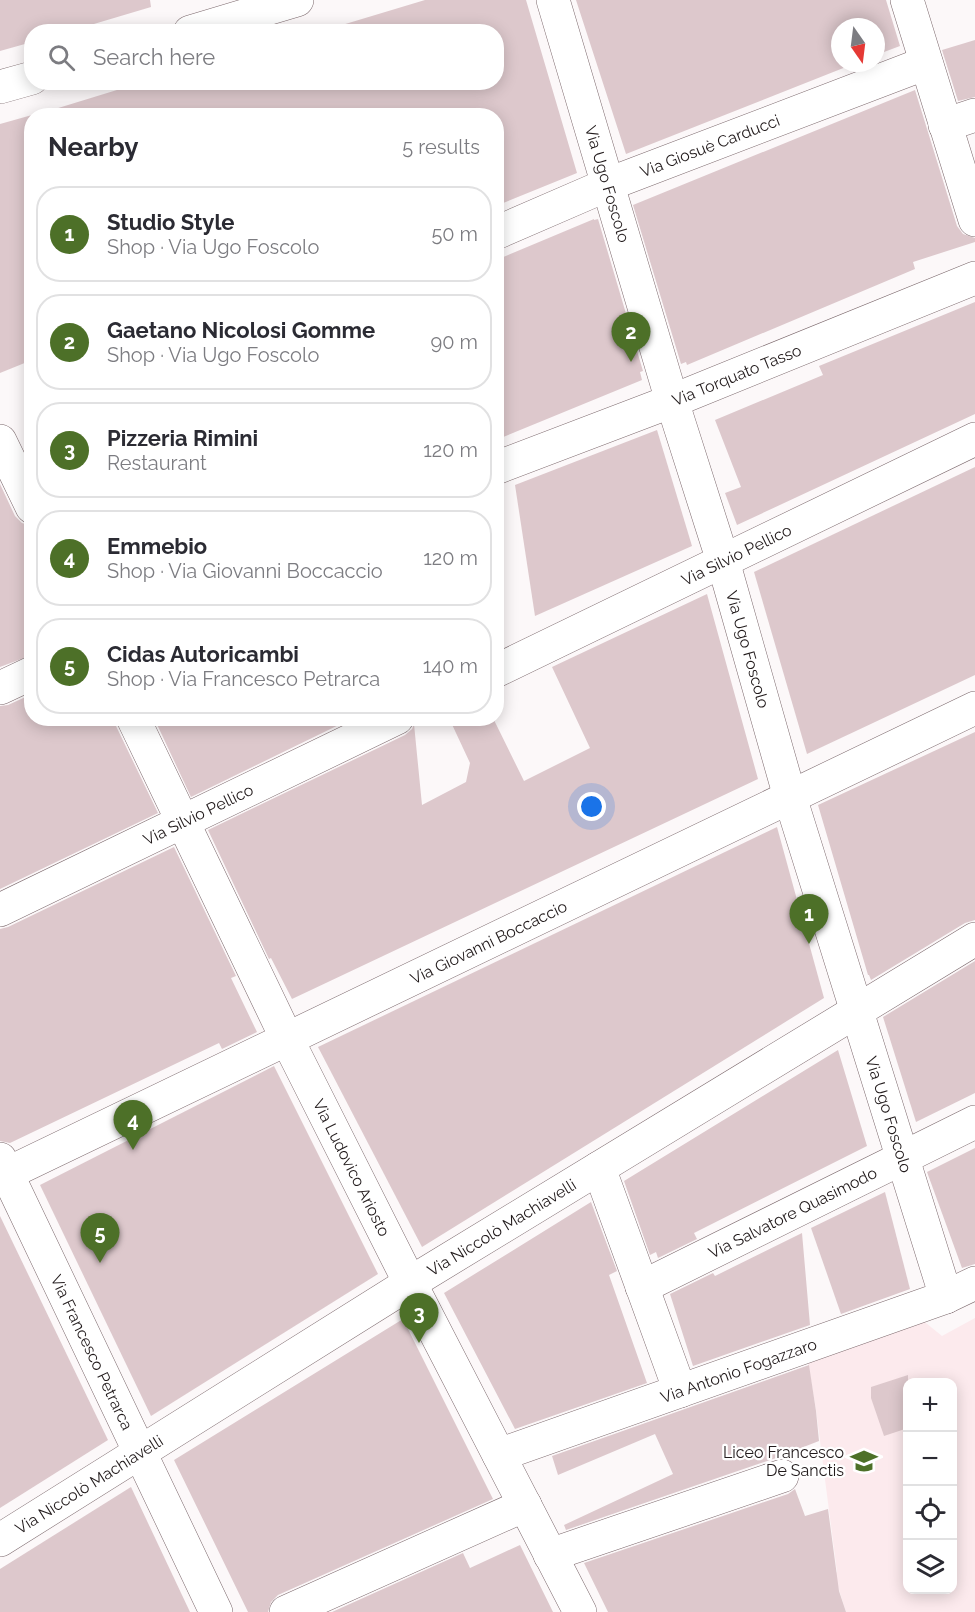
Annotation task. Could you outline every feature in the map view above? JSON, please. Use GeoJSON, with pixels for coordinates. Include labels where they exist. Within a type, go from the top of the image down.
{"type":"FeatureCollection","features":[{"type":"Feature","properties":{"kind":"street"},"geometry":{"type":"LineString","coordinates":[[207,24],[242,7],[297,0]]}},
{"type":"Feature","properties":{"kind":"street","name":"Via Ugo Foscolo"},"geometry":{"type":"LineString","coordinates":[[553,0],[672,400],[723,561],[790,797],[946,1297]]}},
{"type":"Feature","properties":{"kind":"street"},"geometry":{"type":"LineString","coordinates":[[906,0],[926,63],[960,120],[975,220]]}},
{"type":"Feature","properties":{"kind":"street","name":"Via Giosuè Carducci"},"geometry":{"type":"LineString","coordinates":[[504,230],[609,184],[926,63]]}},
{"type":"Feature","properties":{"kind":"street"},"geometry":{"type":"LineString","coordinates":[[0,87],[24,80]]}},
{"type":"Feature","properties":{"kind":"street","name":"Via Torquato Tasso"},"geometry":{"type":"LineString","coordinates":[[504,465],[975,278]]}},
{"type":"Feature","properties":{"kind":"street","name":"Via Silvio Pellico"},"geometry":{"type":"LineString","coordinates":[[504,666],[975,439]]}},
{"type":"Feature","properties":{"kind":"street"},"geometry":{"type":"LineString","coordinates":[[9,449],[24,487]]}},
{"type":"Feature","properties":{"kind":"street"},"geometry":{"type":"LineString","coordinates":[[0,688],[24,677]]}},
{"type":"Feature","properties":{"kind":"street","name":"Via Giovanni Boccaccio"},"geometry":{"type":"LineString","coordinates":[[2,1170],[287,1039],[975,708]]}},
{"type":"Feature","properties":{"kind":"street","name":"Via Ludovico Ariosto"},"geometry":{"type":"LineString","coordinates":[[137,726],[287,1039],[580,1612]]}},
{"type":"Feature","properties":{"kind":"street","name":"Via Silvio Pellico"},"geometry":{"type":"LineString","coordinates":[[0,910],[381,726]]}},
{"type":"Feature","properties":{"kind":"street","name":"Via Niccolò Machiavelli"},"geometry":{"type":"LineString","coordinates":[[0,1540],[410,1283],[975,939]]}},
{"type":"Feature","properties":{"kind":"street","name":"Via Salvatore Quasimodo"},"geometry":{"type":"LineString","coordinates":[[642,1287],[975,1122]]}},
{"type":"Feature","properties":{"kind":"street"},"geometry":{"type":"LineString","coordinates":[[598,1168],[680,1391]]}},
{"type":"Feature","properties":{"kind":"street","name":"Via Francesco Petrarca"},"geometry":{"type":"LineString","coordinates":[[2,1170],[216,1612]]}},
{"type":"Feature","properties":{"kind":"street","name":"Via Antonio Fogazzaro"},"geometry":{"type":"LineString","coordinates":[[499,1455],[946,1297],[975,1283]]}},
{"type":"Feature","properties":{"kind":"street"},"geometry":{"type":"LineString","coordinates":[[550,1555],[782,1476]]}},
{"type":"Feature","properties":{"kind":"street"},"geometry":{"type":"LineString","coordinates":[[286,1612],[525,1505]]}},
{"type":"Feature","properties":{"kind":"shaded area","name":"Liceo Francesco De Sanctis"},"geometry":{"type":"Polygon","coordinates":[[[975,1318],[975,1612],[846,1612],[834,1574],[837,1572],[808,1362],[921,1319],[942,1336],[975,1318]]]}},
{"type":"Feature","properties":{"kind":"building"},"geometry":{"type":"Polygon","coordinates":[[[0,0],[150,0],[151,7],[94,24],[24,24],[24,44],[0,51],[0,0]]]}},
{"type":"Feature","properties":{"kind":"building"},"geometry":{"type":"Polygon","coordinates":[[[425,0],[526,0],[577,173],[504,203],[504,108],[58,108],[117,90],[504,90],[504,24],[345,24],[425,0]]]}},
{"type":"Feature","properties":{"kind":"building"},"geometry":{"type":"Polygon","coordinates":[[[576,0],[886,0],[900,46],[885,52],[885,18],[831,18],[831,72],[833,72],[626,154],[576,0]]]}},
{"type":"Feature","properties":{"kind":"building"},"geometry":{"type":"Polygon","coordinates":[[[975,40],[975,97],[958,101],[942,50],[975,40]]]}},
{"type":"Feature","properties":{"kind":"building"},"geometry":{"type":"Polygon","coordinates":[[[915,90],[957,226],[963,234],[975,238],[975,242],[913,262],[915,269],[687,365],[686,362],[681,364],[633,205],[915,90]]]}},
{"type":"Feature","properties":{"kind":"building"},"geometry":{"type":"Polygon","coordinates":[[[24,117],[24,363],[0,373],[0,124],[24,117]]]}},
{"type":"Feature","properties":{"kind":"building"},"geometry":{"type":"Polygon","coordinates":[[[598,219],[643,371],[640,372],[642,380],[504,437],[504,257],[598,219]]]}},
{"type":"Feature","properties":{"kind":"building"},"geometry":{"type":"Polygon","coordinates":[[[975,302],[975,414],[737,525],[725,493],[741,487],[715,420],[823,375],[819,366],[975,302]]]}},
{"type":"Feature","properties":{"kind":"building"},"geometry":{"type":"Polygon","coordinates":[[[657,430],[692,546],[535,616],[515,485],[657,430]]]}},
{"type":"Feature","properties":{"kind":"building"},"geometry":{"type":"Polygon","coordinates":[[[975,467],[975,675],[807,754],[754,572],[975,467]]]}},
{"type":"Feature","properties":{"kind":"building"},"geometry":{"type":"Polygon","coordinates":[[[0,484],[15,516],[24,524],[24,658],[0,667],[0,484]]]}},
{"type":"Feature","properties":{"kind":"building"},"geometry":{"type":"Polygon","coordinates":[[[707,594],[758,779],[292,999],[271,958],[269,959],[208,830],[405,735],[413,726],[422,805],[466,782],[470,763],[453,726],[497,726],[524,781],[590,748],[552,667],[707,594]]]}},
{"type":"Feature","properties":{"kind":"building"},"geometry":{"type":"Polygon","coordinates":[[[24,698],[24,726],[116,726],[158,813],[0,889],[0,706],[24,698]]]}},
{"type":"Feature","properties":{"kind":"building"},"geometry":{"type":"Polygon","coordinates":[[[158,726],[337,726],[191,797],[158,726]]]}},
{"type":"Feature","properties":{"kind":"building"},"geometry":{"type":"Polygon","coordinates":[[[975,732],[975,920],[965,923],[871,980],[818,805],[975,732]]]}},
{"type":"Feature","properties":{"kind":"building"},"geometry":{"type":"Polygon","coordinates":[[[777,827],[824,998],[422,1247],[318,1047],[777,827]]]}},
{"type":"Feature","properties":{"kind":"building"},"geometry":{"type":"Polygon","coordinates":[[[174,847],[236,976],[231,978],[257,1032],[222,1049],[219,1043],[10,1143],[0,1141],[0,929],[174,847]]]}},
{"type":"Feature","properties":{"kind":"building"},"geometry":{"type":"Polygon","coordinates":[[[975,961],[975,1093],[916,1122],[883,1017],[975,961]]]}},
{"type":"Feature","properties":{"kind":"building"},"geometry":{"type":"Polygon","coordinates":[[[838,1050],[867,1146],[694,1233],[697,1239],[658,1258],[656,1252],[650,1255],[624,1181],[838,1050]]]}},
{"type":"Feature","properties":{"kind":"building"},"geometry":{"type":"Polygon","coordinates":[[[274,1066],[378,1274],[151,1416],[40,1185],[274,1066]]]}},
{"type":"Feature","properties":{"kind":"building"},"geometry":{"type":"Polygon","coordinates":[[[975,1148],[975,1264],[962,1268],[927,1172],[975,1148]]]}},
{"type":"Feature","properties":{"kind":"building"},"geometry":{"type":"Polygon","coordinates":[[[885,1192],[910,1289],[841,1314],[811,1228],[885,1192]]]}},
{"type":"Feature","properties":{"kind":"building"},"geometry":{"type":"Polygon","coordinates":[[[591,1202],[617,1271],[609,1275],[647,1383],[515,1429],[444,1293],[591,1202]]]}},
{"type":"Feature","properties":{"kind":"building"},"geometry":{"type":"Polygon","coordinates":[[[0,1216],[108,1440],[0,1508],[0,1216]]]}},
{"type":"Feature","properties":{"kind":"building"},"geometry":{"type":"Polygon","coordinates":[[[802,1233],[810,1325],[693,1366],[670,1294],[713,1273],[715,1276],[802,1233]]]}},
{"type":"Feature","properties":{"kind":"building"},"geometry":{"type":"Polygon","coordinates":[[[403,1319],[493,1499],[278,1595],[271,1602],[268,1612],[248,1612],[174,1460],[403,1319]]]}},
{"type":"Feature","properties":{"kind":"building"},"geometry":{"type":"Polygon","coordinates":[[[809,1365],[819,1441],[783,1455],[784,1458],[776,1458],[566,1530],[564,1525],[673,1474],[655,1434],[558,1475],[552,1456],[809,1365]]]}},
{"type":"Feature","properties":{"kind":"building"},"geometry":{"type":"Polygon","coordinates":[[[908,1375],[908,1378],[903,1378],[903,1430],[884,1436],[871,1398],[871,1387],[908,1375]]]}},
{"type":"Feature","properties":{"kind":"building"},"geometry":{"type":"Polygon","coordinates":[[[131,1487],[190,1612],[0,1612],[0,1569],[131,1487]]]}},
{"type":"Feature","properties":{"kind":"building"},"geometry":{"type":"Polygon","coordinates":[[[795,1489],[805,1516],[828,1509],[839,1591],[846,1612],[608,1612],[584,1563],[788,1494],[795,1489]]]}},
{"type":"Feature","properties":{"kind":"building"},"geometry":{"type":"Polygon","coordinates":[[[520,1545],[553,1612],[332,1612],[463,1553],[470,1568],[520,1545]]]}},
{"type":"Feature","properties":{"kind":"place","name":"Gaetano Nicolosi Gomme"},"geometry":{"type":"Point","coordinates":[631,362]}},
{"type":"Feature","properties":{"kind":"place","name":"Studio Style"},"geometry":{"type":"Point","coordinates":[809,944]}},
{"type":"Feature","properties":{"kind":"place","name":"Emmebio"},"geometry":{"type":"Point","coordinates":[133,1150]}},
{"type":"Feature","properties":{"kind":"place","name":"Cidas Autoricambi"},"geometry":{"type":"Point","coordinates":[100,1263]}},
{"type":"Feature","properties":{"kind":"place","name":"Pizzeria Rimini"},"geometry":{"type":"Point","coordinates":[419,1343]}},
{"type":"Feature","properties":{"kind":"place","name":"Liceo Francesco De Sanctis"},"geometry":{"type":"Point","coordinates":[864,1461]}}]}
